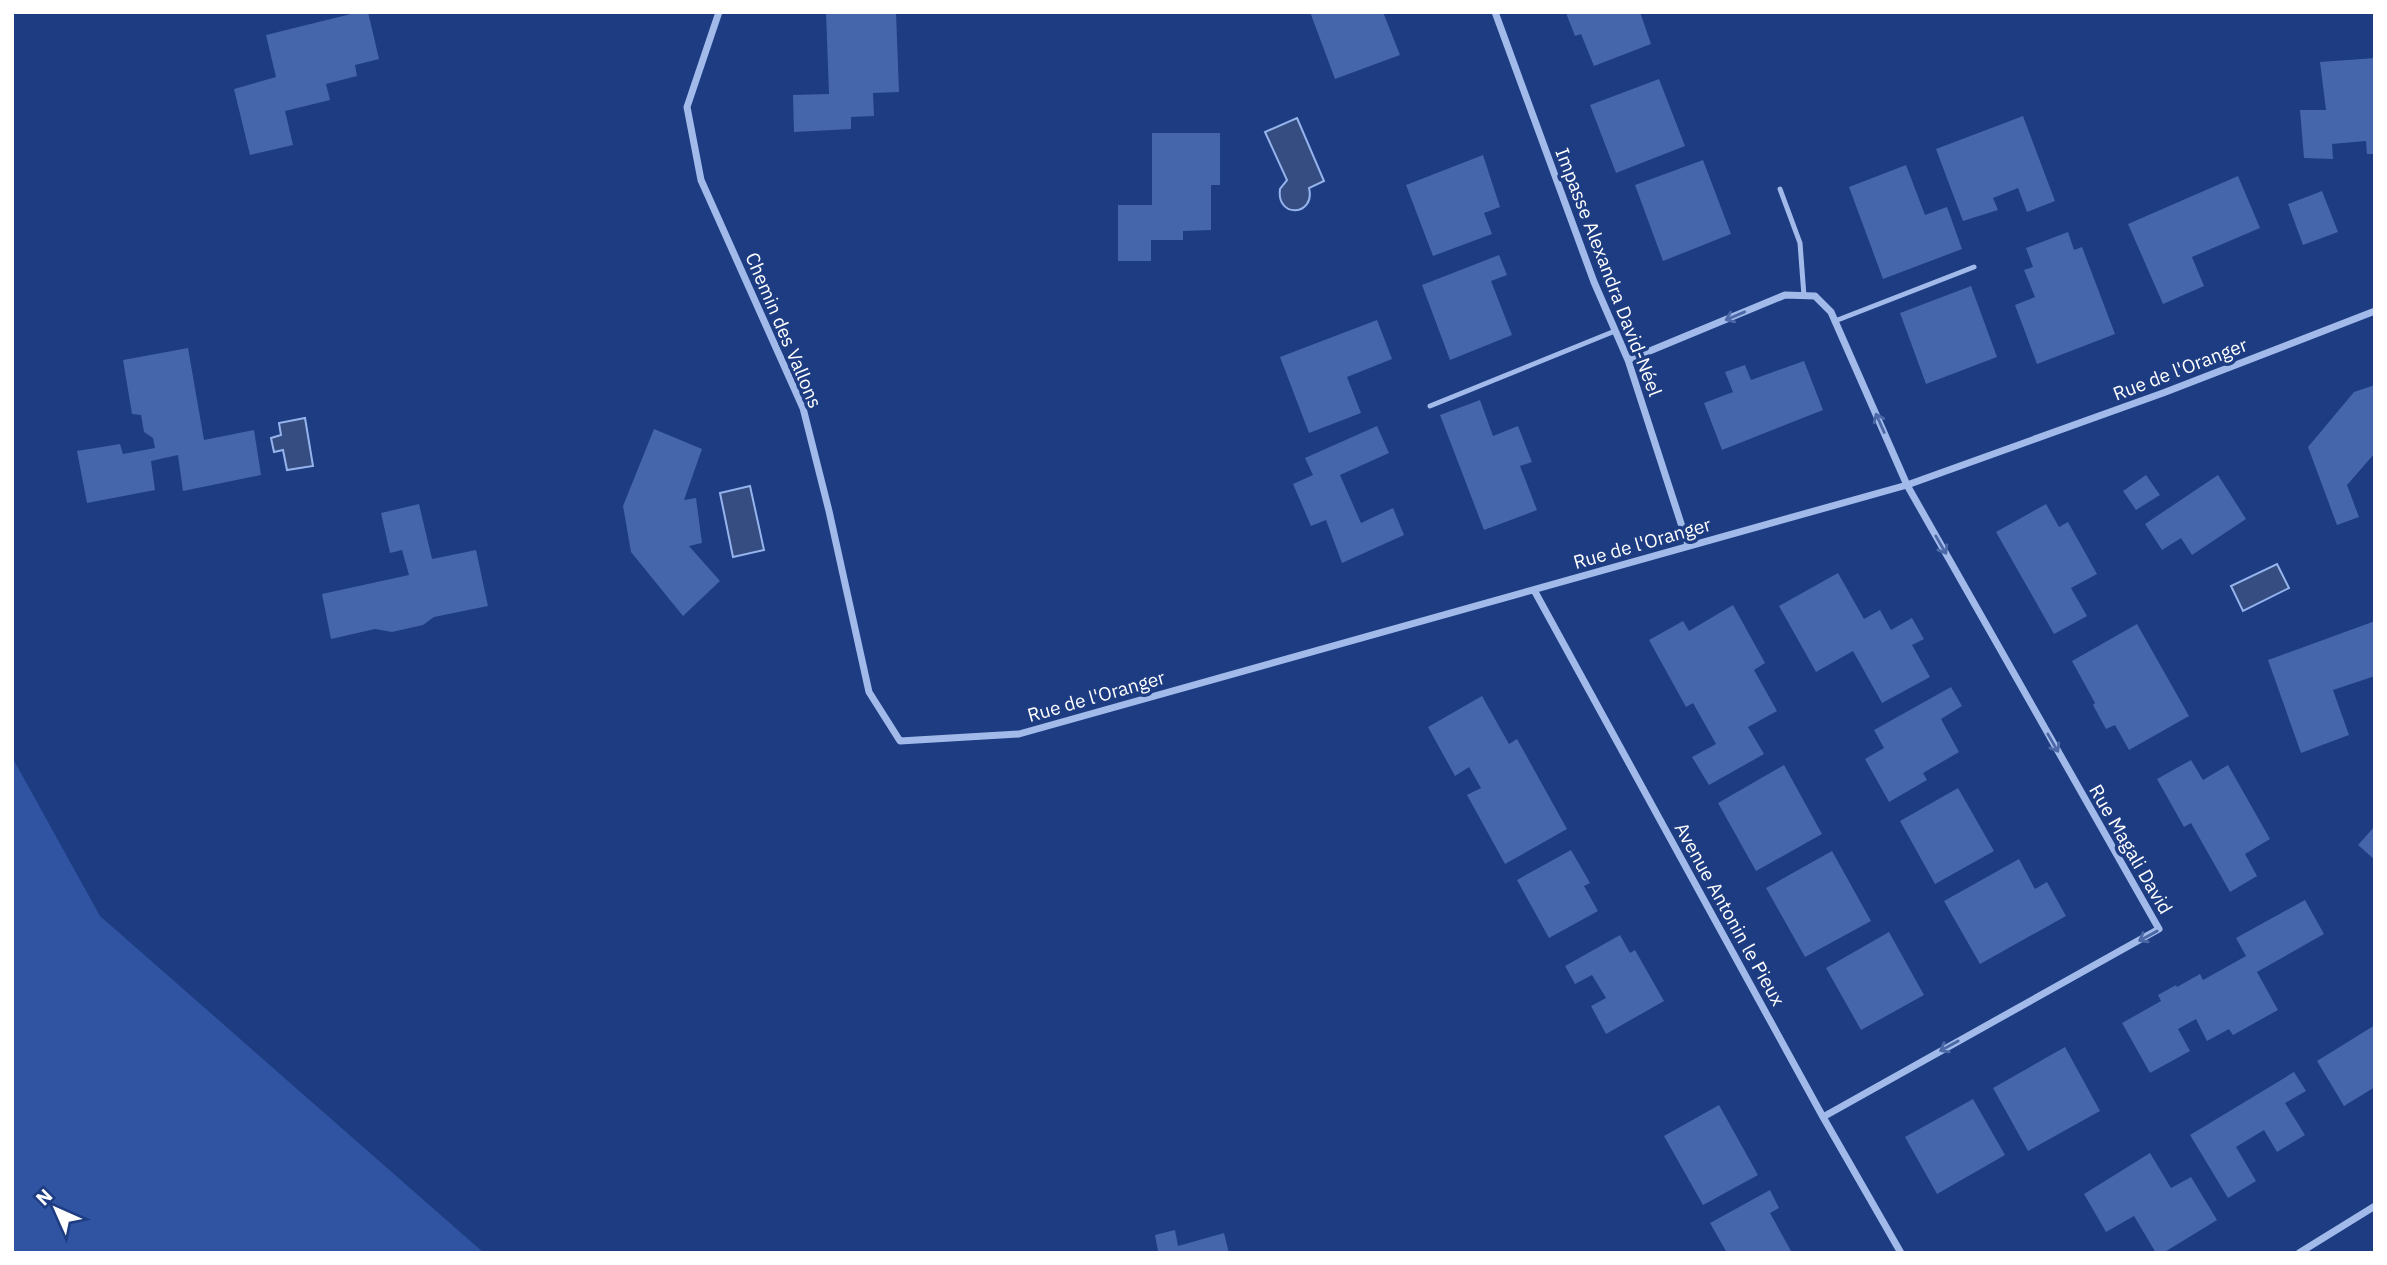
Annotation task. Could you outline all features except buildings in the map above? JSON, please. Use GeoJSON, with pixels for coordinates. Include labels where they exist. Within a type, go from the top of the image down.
{"type":"FeatureCollection","features":[{"type":"Feature","properties":{"kind":"street","name":"Chemin des Vallons"},"geometry":{"type":"LineString","coordinates":[[719,12],[687,107],[701,180],[803,408],[869,692],[900,741]]}},
{"type":"Feature","properties":{"kind":"street","name":"Impasse Alexandra David-Néel"},"geometry":{"type":"LineString","coordinates":[[1495,12],[1594,282],[1628,360],[1688,545]]}},
{"type":"Feature","properties":{"kind":"street"},"geometry":{"type":"LineString","coordinates":[[1628,360],[1785,295],[1815,296],[1831,312],[1907,485]]}},
{"type":"Feature","properties":{"kind":"street","name":"Rue de l'Oranger"},"geometry":{"type":"LineString","coordinates":[[900,741],[1019,734],[1907,485],[2163,393],[2375,311]]}},
{"type":"Feature","properties":{"kind":"street","name":"Rue Magali David"},"geometry":{"type":"LineString","coordinates":[[1823,1118],[2159,929],[1907,485]]}},
{"type":"Feature","properties":{"kind":"street","name":"Avenue Antonin le Pieux"},"geometry":{"type":"LineString","coordinates":[[1534,590],[1823,1118],[1900,1253]]}},
{"type":"Feature","properties":{"kind":"street"},"geometry":{"type":"LineString","coordinates":[[2299,1253],[2375,1206]]}},
{"type":"Feature","properties":{"kind":"lane"},"geometry":{"type":"LineString","coordinates":[[1780,189],[1800,243],[1804,296]]}},
{"type":"Feature","properties":{"kind":"lane"},"geometry":{"type":"LineString","coordinates":[[1835,321],[1974,267]]}},
{"type":"Feature","properties":{"kind":"lane"},"geometry":{"type":"LineString","coordinates":[[1430,406],[1615,331]]}},
{"type":"Feature","properties":{"kind":"shaded area"},"geometry":{"type":"Polygon","coordinates":[[[1297,118],[1324,181],[1309,188],[1310,197],[1307,204],[1296,210],[1289,209],[1280,199],[1280,189],[1287,180],[1265,132],[1297,118]]]}},
{"type":"Feature","properties":{"kind":"shaded area"},"geometry":{"type":"Polygon","coordinates":[[[305,418],[313,466],[287,470],[283,450],[274,452],[271,438],[281,435],[279,423],[305,418]]]}},
{"type":"Feature","properties":{"kind":"shaded area"},"geometry":{"type":"Polygon","coordinates":[[[750,486],[764,550],[733,557],[720,493],[750,486]]]}},
{"type":"Feature","properties":{"kind":"shaded area"},"geometry":{"type":"Polygon","coordinates":[[[2277,564],[2289,588],[2243,611],[2231,586],[2277,564]]]}},
{"type":"Feature","properties":{"kind":"shaded area"},"geometry":{"type":"Polygon","coordinates":[[[12,757],[100,916],[484,1253],[12,1253],[12,757]]]}}]}
